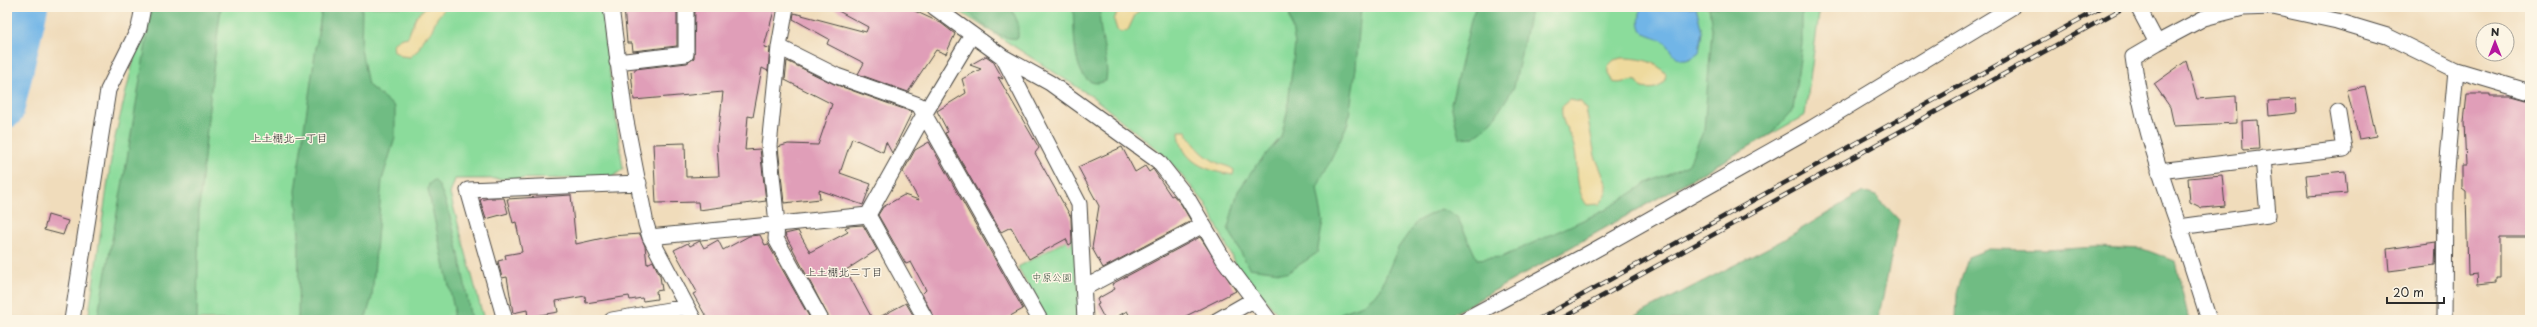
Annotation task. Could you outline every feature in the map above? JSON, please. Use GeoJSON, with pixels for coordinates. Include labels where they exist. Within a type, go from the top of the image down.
{"type":"FeatureCollection","features":[{"type":"Feature","properties":{"kind":"street"},"geometry":{"type":"LineString","coordinates":[[72,320],[108,90],[139,28],[143,7]]}},
{"type":"Feature","properties":{"kind":"street"},"geometry":{"type":"LineString","coordinates":[[611,7],[617,62],[650,237],[690,314],[612,320]]}},
{"type":"Feature","properties":{"kind":"street"},"geometry":{"type":"LineString","coordinates":[[617,62],[686,54],[686,7]]}},
{"type":"Feature","properties":{"kind":"street"},"geometry":{"type":"LineString","coordinates":[[786,7],[778,47],[769,146],[777,224],[776,239],[821,320]]}},
{"type":"Feature","properties":{"kind":"street"},"geometry":{"type":"LineString","coordinates":[[934,7],[1003,57],[1050,83],[1158,162],[1188,199],[1224,260],[1269,320]]}},
{"type":"Feature","properties":{"kind":"street"},"geometry":{"type":"LineString","coordinates":[[1464,320],[1584,256],[1812,128],[2012,7]]}},
{"type":"Feature","properties":{"kind":"street"},"geometry":{"type":"LineString","coordinates":[[2138,7],[2156,40]]}},
{"type":"Feature","properties":{"kind":"street"},"geometry":{"type":"LineString","coordinates":[[2209,320],[2179,228],[2158,171],[2138,96],[2133,57],[2156,40],[2204,18],[2243,8],[2273,7],[2337,21],[2387,36],[2456,70],[2530,92]]}},
{"type":"Feature","properties":{"kind":"street"},"geometry":{"type":"LineString","coordinates":[[868,215],[925,113],[972,35]]}},
{"type":"Feature","properties":{"kind":"street"},"geometry":{"type":"LineString","coordinates":[[778,47],[838,76],[919,105],[925,113],[1040,320]]}},
{"type":"Feature","properties":{"kind":"street"},"geometry":{"type":"LineString","coordinates":[[1003,57],[1079,204],[1085,320]]}},
{"type":"Feature","properties":{"kind":"street"},"geometry":{"type":"LineString","coordinates":[[2444,320],[2445,192],[2456,70]]}},
{"type":"Feature","properties":{"kind":"street"},"geometry":{"type":"LineString","coordinates":[[2158,171],[2344,149],[2338,112]]}},
{"type":"Feature","properties":{"kind":"street"},"geometry":{"type":"LineString","coordinates":[[2179,228],[2268,215],[2264,158]]}},
{"type":"Feature","properties":{"kind":"street"},"geometry":{"type":"LineString","coordinates":[[505,320],[468,190],[639,183]]}},
{"type":"Feature","properties":{"kind":"street"},"geometry":{"type":"LineString","coordinates":[[650,237],[868,215]]}},
{"type":"Feature","properties":{"kind":"street"},"geometry":{"type":"LineString","coordinates":[[868,215],[926,320]]}},
{"type":"Feature","properties":{"kind":"street"},"geometry":{"type":"LineString","coordinates":[[1084,288],[1202,225]]}},
{"type":"Feature","properties":{"kind":"street"},"geometry":{"type":"LineString","coordinates":[[1218,320],[1253,300]]}},
{"type":"Feature","properties":{"kind":"green space"},"geometry":{"type":"Polygon","coordinates":[[[140,7],[604,7],[606,46],[623,169],[611,178],[455,179],[450,194],[484,320],[88,320],[113,146],[135,54],[140,7]]]}},
{"type":"Feature","properties":{"kind":"green space"},"geometry":{"type":"Polygon","coordinates":[[[152,7],[221,7],[199,208],[197,318],[196,320],[97,320],[126,165],[152,7]]]}},
{"type":"Feature","properties":{"kind":"green space"},"geometry":{"type":"Polygon","coordinates":[[[322,7],[362,7],[361,49],[368,85],[395,107],[395,138],[382,180],[372,297],[365,320],[298,320],[299,235],[295,191],[322,7]]]}},
{"type":"Feature","properties":{"kind":"green space"},"geometry":{"type":"Polygon","coordinates":[[[953,7],[1820,7],[1805,115],[1442,320],[1283,320],[1238,269],[1206,204],[1164,155],[1094,98],[953,7]]]}},
{"type":"Feature","properties":{"kind":"green space"},"geometry":{"type":"Polygon","coordinates":[[[961,7],[1011,7],[1018,23],[1018,38],[1011,38],[996,33],[961,7]]]}},
{"type":"Feature","properties":{"kind":"green space"},"geometry":{"type":"Polygon","coordinates":[[[1073,7],[1100,7],[1100,26],[1107,72],[1106,81],[1094,83],[1086,78],[1080,69],[1075,43],[1073,7]]]}},
{"type":"Feature","properties":{"kind":"green space"},"geometry":{"type":"Polygon","coordinates":[[[1288,7],[1361,7],[1356,68],[1348,123],[1317,188],[1323,222],[1317,253],[1287,273],[1249,268],[1228,228],[1238,191],[1256,166],[1281,137],[1287,113],[1295,44],[1288,7]]]}},
{"type":"Feature","properties":{"kind":"green space"},"geometry":{"type":"Polygon","coordinates":[[[1476,7],[1531,7],[1514,87],[1492,122],[1474,137],[1459,138],[1451,104],[1472,16],[1476,7]]]}},
{"type":"Feature","properties":{"kind":"green space"},"geometry":{"type":"Polygon","coordinates":[[[1709,7],[1802,7],[1802,44],[1793,109],[1771,134],[1442,320],[1334,320],[1341,313],[1362,305],[1379,292],[1398,248],[1417,221],[1441,209],[1457,216],[1477,259],[1502,257],[1605,210],[1647,183],[1688,165],[1704,130],[1712,30],[1709,7]]]}},
{"type":"Feature","properties":{"kind":"green space"},"geometry":{"type":"Polygon","coordinates":[[[434,180],[440,188],[452,223],[471,320],[452,320],[454,309],[428,190],[429,184],[434,180]]]}},
{"type":"Feature","properties":{"kind":"green space"},"geometry":{"type":"Polygon","coordinates":[[[1863,192],[1876,196],[1899,220],[1878,320],[1628,320],[1781,241],[1863,192]]]}},
{"type":"Feature","properties":{"kind":"green space","name":"中原公園"},"geometry":{"type":"Polygon","coordinates":[[[1076,235],[1080,320],[1047,320],[1018,267],[1076,235]]]}},
{"type":"Feature","properties":{"kind":"green space"},"geometry":{"type":"Polygon","coordinates":[[[2097,247],[2143,249],[2175,261],[2189,320],[1956,320],[1957,293],[1968,257],[1989,249],[2046,250],[2097,247]]]}},
{"type":"Feature","properties":{"kind":"sand"},"geometry":{"type":"Polygon","coordinates":[[[426,7],[446,7],[437,18],[431,32],[424,37],[418,50],[410,57],[401,56],[394,51],[393,44],[399,39],[408,37],[416,16],[426,7]]]}},
{"type":"Feature","properties":{"kind":"sand"},"geometry":{"type":"Polygon","coordinates":[[[1119,7],[1143,7],[1135,15],[1128,30],[1122,32],[1117,30],[1114,20],[1119,7]]]}},
{"type":"Feature","properties":{"kind":"sand"},"geometry":{"type":"Polygon","coordinates":[[[1621,58],[1640,59],[1651,63],[1662,69],[1666,74],[1665,79],[1661,85],[1651,89],[1642,88],[1637,81],[1619,83],[1613,82],[1608,74],[1608,66],[1614,60],[1621,58]]]}},
{"type":"Feature","properties":{"kind":"sand"},"geometry":{"type":"Polygon","coordinates":[[[1569,100],[1581,102],[1586,109],[1595,156],[1606,183],[1606,195],[1600,204],[1587,205],[1580,191],[1575,151],[1562,116],[1562,106],[1569,100]]]}},
{"type":"Feature","properties":{"kind":"sand"},"geometry":{"type":"Polygon","coordinates":[[[1179,131],[1186,131],[1192,142],[1209,158],[1234,170],[1233,175],[1214,171],[1197,163],[1184,150],[1179,131]]]}},
{"type":"Feature","properties":{"kind":"water"},"geometry":{"type":"Polygon","coordinates":[[[1641,7],[1696,7],[1702,32],[1699,53],[1685,60],[1680,59],[1676,57],[1662,40],[1647,35],[1641,29],[1641,7]]]}},
{"type":"Feature","properties":{"kind":"building"},"geometry":{"type":"Polygon","coordinates":[[[624,7],[677,7],[677,46],[633,51],[632,43],[627,43],[624,7]]]}},
{"type":"Feature","properties":{"kind":"building"},"geometry":{"type":"Polygon","coordinates":[[[695,7],[775,7],[764,47],[770,48],[768,71],[762,68],[753,117],[748,116],[745,150],[760,149],[766,201],[699,210],[698,202],[656,203],[653,144],[685,143],[686,177],[719,176],[717,144],[723,92],[634,100],[631,72],[635,71],[635,69],[687,63],[694,58],[695,7]]]}},
{"type":"Feature","properties":{"kind":"building"},"geometry":{"type":"Polygon","coordinates":[[[831,7],[906,7],[941,23],[955,34],[946,54],[936,50],[908,92],[858,74],[864,63],[827,44],[829,39],[793,19],[794,13],[866,32],[868,27],[831,7]]]}},
{"type":"Feature","properties":{"kind":"building"},"geometry":{"type":"Polygon","coordinates":[[[986,56],[993,61],[1003,79],[998,77],[1039,148],[1035,153],[1071,217],[1072,243],[1069,245],[1066,239],[1029,259],[1011,227],[1001,232],[945,133],[948,132],[937,111],[966,93],[962,79],[981,69],[970,65],[986,56]]]}},
{"type":"Feature","properties":{"kind":"building"},"geometry":{"type":"Polygon","coordinates":[[[787,61],[834,84],[912,112],[892,153],[886,142],[883,152],[852,138],[840,173],[871,184],[863,205],[819,190],[820,199],[784,203],[778,147],[788,144],[818,145],[832,104],[785,80],[787,61]]]}},
{"type":"Feature","properties":{"kind":"building"},"geometry":{"type":"Polygon","coordinates":[[[2186,61],[2197,99],[2236,96],[2237,123],[2174,126],[2170,107],[2154,84],[2186,61]]]}},
{"type":"Feature","properties":{"kind":"building"},"geometry":{"type":"Polygon","coordinates":[[[2365,86],[2376,136],[2359,139],[2347,90],[2365,86]]]}},
{"type":"Feature","properties":{"kind":"building"},"geometry":{"type":"Polygon","coordinates":[[[2467,94],[2512,96],[2530,101],[2530,237],[2500,237],[2500,278],[2496,278],[2496,282],[2478,284],[2477,274],[2468,275],[2466,192],[2462,189],[2462,165],[2466,165],[2464,122],[2467,94]]]}},
{"type":"Feature","properties":{"kind":"building"},"geometry":{"type":"Polygon","coordinates":[[[2296,99],[2297,113],[2269,116],[2268,101],[2296,99]]]}},
{"type":"Feature","properties":{"kind":"building"},"geometry":{"type":"Polygon","coordinates":[[[2257,120],[2259,149],[2243,150],[2242,121],[2257,120]]]}},
{"type":"Feature","properties":{"kind":"building"},"geometry":{"type":"Polygon","coordinates":[[[929,142],[1023,309],[1003,320],[935,320],[922,294],[926,290],[911,262],[906,264],[878,215],[883,207],[904,195],[919,200],[903,172],[915,150],[929,142]]]}},
{"type":"Feature","properties":{"kind":"building"},"geometry":{"type":"Polygon","coordinates":[[[1122,147],[1135,172],[1145,166],[1149,172],[1153,169],[1171,196],[1173,195],[1181,204],[1191,221],[1103,268],[1092,248],[1099,206],[1078,167],[1122,147]]]}},
{"type":"Feature","properties":{"kind":"building"},"geometry":{"type":"Polygon","coordinates":[[[2345,171],[2347,193],[2308,196],[2306,175],[2345,171]]]}},
{"type":"Feature","properties":{"kind":"building"},"geometry":{"type":"Polygon","coordinates":[[[2222,175],[2225,206],[2202,208],[2190,202],[2188,178],[2222,175]]]}},
{"type":"Feature","properties":{"kind":"building"},"geometry":{"type":"Polygon","coordinates":[[[571,195],[576,244],[612,236],[640,234],[645,246],[647,264],[653,261],[660,276],[662,290],[656,291],[657,299],[643,301],[642,298],[630,300],[629,296],[586,303],[585,296],[556,301],[558,312],[528,317],[527,310],[513,313],[507,277],[502,278],[498,261],[506,259],[505,255],[522,252],[516,222],[513,223],[507,199],[571,195]]]}},
{"type":"Feature","properties":{"kind":"building"},"geometry":{"type":"Polygon","coordinates":[[[489,198],[504,198],[508,213],[486,219],[480,200],[489,198]]]}},
{"type":"Feature","properties":{"kind":"building"},"geometry":{"type":"Polygon","coordinates":[[[48,215],[68,221],[63,235],[44,230],[48,215]]]}},
{"type":"Feature","properties":{"kind":"building"},"geometry":{"type":"Polygon","coordinates":[[[863,225],[877,250],[846,270],[873,320],[830,320],[785,234],[798,231],[810,252],[848,232],[845,228],[849,226],[863,225]]]}},
{"type":"Feature","properties":{"kind":"building"},"geometry":{"type":"Polygon","coordinates":[[[760,235],[765,245],[768,244],[811,320],[708,320],[693,294],[697,292],[674,250],[688,243],[690,246],[700,241],[704,248],[718,240],[723,250],[749,236],[760,235]]]}},
{"type":"Feature","properties":{"kind":"building"},"geometry":{"type":"Polygon","coordinates":[[[1200,237],[1236,291],[1178,320],[1132,320],[1127,311],[1111,320],[1105,320],[1097,305],[1099,304],[1097,299],[1115,289],[1112,284],[1200,237]]]}},
{"type":"Feature","properties":{"kind":"building"},"geometry":{"type":"Polygon","coordinates":[[[2436,242],[2435,265],[2389,271],[2387,249],[2436,242]]]}},
{"type":"Feature","properties":{"kind":"building"},"geometry":{"type":"Polygon","coordinates":[[[906,303],[916,320],[874,320],[906,303]]]}},
{"type":"Feature","properties":{"kind":"waterway"},"geometry":{"type":"LineString","coordinates":[[7,111],[31,7]]}},
{"type":"Feature","properties":{"kind":"railway"},"geometry":{"type":"LineString","coordinates":[[1537,320],[2102,7]]}},
{"type":"Feature","properties":{"kind":"railway"},"geometry":{"type":"LineString","coordinates":[[1559,320],[2125,7]]}},
{"type":"Feature","properties":{"kind":"district","name":"上土棚北一丁目"},"geometry":{"type":"Point","coordinates":[289,138]}},
{"type":"Feature","properties":{"kind":"district","name":"上土棚北二丁目"},"geometry":{"type":"Point","coordinates":[844,272]}}]}
